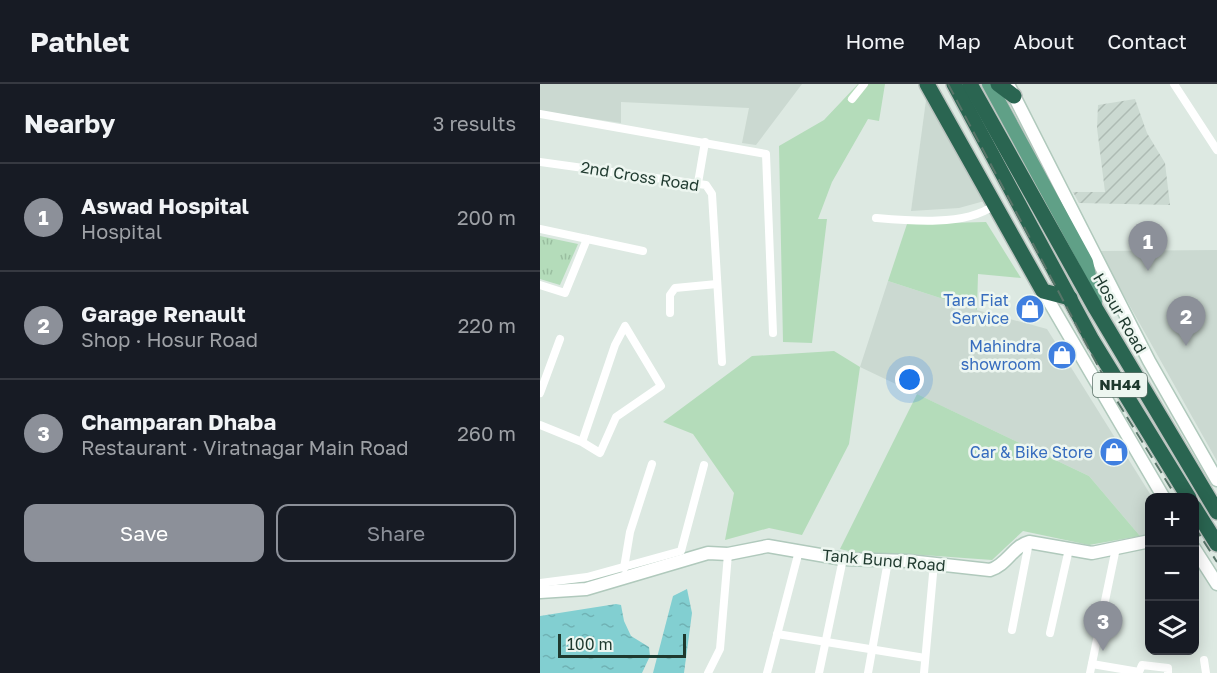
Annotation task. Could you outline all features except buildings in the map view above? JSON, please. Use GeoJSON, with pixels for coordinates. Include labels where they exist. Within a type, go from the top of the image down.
{"type":"FeatureCollection","features":[{"type":"Feature","properties":{"kind":"highway","name":"NH44"},"geometry":{"type":"LineString","coordinates":[[954,84],[1092,340],[1186,493]]}},
{"type":"Feature","properties":{"kind":"highway","name":"Hosur Road"},"geometry":{"type":"LineString","coordinates":[[970,84],[1096,309],[1217,512]]}},
{"type":"Feature","properties":{"kind":"highway"},"geometry":{"type":"LineString","coordinates":[[998,84],[1011,90]]}},
{"type":"Feature","properties":{"kind":"highway"},"geometry":{"type":"LineString","coordinates":[[930,86],[993,206],[1040,286],[1070,298]]}},
{"type":"Feature","properties":{"kind":"highway"},"geometry":{"type":"LineString","coordinates":[[1199,523],[1217,544]]}},
{"type":"Feature","properties":{"kind":"main road"},"geometry":{"type":"LineString","coordinates":[[989,84],[1086,262],[1096,309]]}},
{"type":"Feature","properties":{"kind":"street"},"geometry":{"type":"LineString","coordinates":[[852,99],[864,84]]}},
{"type":"Feature","properties":{"kind":"street"},"geometry":{"type":"LineString","coordinates":[[1174,84],[1217,150]]}},
{"type":"Feature","properties":{"kind":"street"},"geometry":{"type":"LineString","coordinates":[[1011,90],[1149,361],[1217,480]]}},
{"type":"Feature","properties":{"kind":"street"},"geometry":{"type":"LineString","coordinates":[[540,114],[766,154],[772,333]]}},
{"type":"Feature","properties":{"kind":"street"},"geometry":{"type":"LineString","coordinates":[[698,183],[705,142]]}},
{"type":"Feature","properties":{"kind":"street","name":"2nd Cross Road"},"geometry":{"type":"LineString","coordinates":[[540,162],[706,185],[712,194],[722,362]]}},
{"type":"Feature","properties":{"kind":"street"},"geometry":{"type":"LineString","coordinates":[[876,218],[924,221],[976,214],[993,206]]}},
{"type":"Feature","properties":{"kind":"street"},"geometry":{"type":"LineString","coordinates":[[540,229],[642,251]]}},
{"type":"Feature","properties":{"kind":"street"},"geometry":{"type":"LineString","coordinates":[[540,285],[565,292],[587,239]]}},
{"type":"Feature","properties":{"kind":"street"},"geometry":{"type":"LineString","coordinates":[[670,313],[670,295],[675,288],[717,284]]}},
{"type":"Feature","properties":{"kind":"street"},"geometry":{"type":"LineString","coordinates":[[1040,286],[1161,493]]}},
{"type":"Feature","properties":{"kind":"street"},"geometry":{"type":"LineString","coordinates":[[540,425],[582,442],[600,453],[616,417],[661,386],[625,326],[615,345],[582,442]]}},
{"type":"Feature","properties":{"kind":"street"},"geometry":{"type":"LineString","coordinates":[[540,393],[560,339]]}},
{"type":"Feature","properties":{"kind":"street"},"geometry":{"type":"LineString","coordinates":[[624,568],[630,532],[652,464]]}},
{"type":"Feature","properties":{"kind":"street"},"geometry":{"type":"LineString","coordinates":[[540,583],[587,577],[681,551],[704,465]]}},
{"type":"Feature","properties":{"kind":"street"},"geometry":{"type":"LineString","coordinates":[[1012,630],[1029,542],[1092,553],[1145,542]]}},
{"type":"Feature","properties":{"kind":"street","name":"Tank Bund Road"},"geometry":{"type":"LineString","coordinates":[[540,592],[586,589],[708,553],[728,554],[768,546],[843,559],[934,563],[990,570],[1002,565],[1022,544],[1029,542]]}},
{"type":"Feature","properties":{"kind":"street"},"geometry":{"type":"LineString","coordinates":[[1116,548],[1091,668],[1139,672],[1142,665],[1168,668],[1168,673]]}},
{"type":"Feature","properties":{"kind":"street"},"geometry":{"type":"LineString","coordinates":[[1050,633],[1070,549]]}},
{"type":"Feature","properties":{"kind":"street"},"geometry":{"type":"LineString","coordinates":[[767,673],[799,551]]}},
{"type":"Feature","properties":{"kind":"street"},"geometry":{"type":"LineString","coordinates":[[708,673],[720,649],[728,554]]}},
{"type":"Feature","properties":{"kind":"street"},"geometry":{"type":"LineString","coordinates":[[1199,557],[1217,584]]}},
{"type":"Feature","properties":{"kind":"street"},"geometry":{"type":"LineString","coordinates":[[819,673],[843,559]]}},
{"type":"Feature","properties":{"kind":"street"},"geometry":{"type":"LineString","coordinates":[[868,673],[888,561]]}},
{"type":"Feature","properties":{"kind":"street"},"geometry":{"type":"LineString","coordinates":[[924,673],[934,563]]}},
{"type":"Feature","properties":{"kind":"street"},"geometry":{"type":"LineString","coordinates":[[777,634],[871,652],[925,658]]}},
{"type":"Feature","properties":{"kind":"street"},"geometry":{"type":"LineString","coordinates":[[1204,660],[1206,673]]}},
{"type":"Feature","properties":{"kind":"shaded area"},"geometry":{"type":"Polygon","coordinates":[[[540,84],[802,84],[756,145],[742,143],[749,108],[621,102],[621,123],[540,111],[540,84]]]}},
{"type":"Feature","properties":{"kind":"shaded area"},"geometry":{"type":"Polygon","coordinates":[[[927,93],[988,200],[959,208],[911,211],[927,93]]]}},
{"type":"Feature","properties":{"kind":"shaded area"},"geometry":{"type":"Polygon","coordinates":[[[1135,99],[1147,133],[1165,163],[1170,205],[1079,203],[1073,192],[1105,192],[1097,128],[1098,105],[1135,99]]]}},
{"type":"Feature","properties":{"kind":"shaded area"},"geometry":{"type":"Polygon","coordinates":[[[1217,250],[1217,461],[1099,251],[1217,250]]]}},
{"type":"Feature","properties":{"kind":"shaded area"},"geometry":{"type":"Polygon","coordinates":[[[888,281],[977,310],[1047,329],[1150,493],[1145,493],[1145,535],[1140,536],[1089,476],[860,367],[888,281]]]}},
{"type":"Feature","properties":{"kind":"green space"},"geometry":{"type":"Polygon","coordinates":[[[858,84],[885,84],[879,121],[868,119],[832,182],[818,219],[827,219],[812,343],[783,342],[779,146],[824,120],[858,84]]]}},
{"type":"Feature","properties":{"kind":"green space"},"geometry":{"type":"Polygon","coordinates":[[[986,222],[1021,278],[978,274],[977,310],[888,281],[907,224],[986,222]]]}},
{"type":"Feature","properties":{"kind":"green space"},"geometry":{"type":"Polygon","coordinates":[[[540,236],[578,244],[560,285],[540,279],[540,236]]]}},
{"type":"Feature","properties":{"kind":"green space"},"geometry":{"type":"Polygon","coordinates":[[[834,351],[860,367],[849,444],[802,535],[769,528],[725,540],[734,493],[693,434],[663,422],[752,356],[834,351]]]}},
{"type":"Feature","properties":{"kind":"green space"},"geometry":{"type":"Polygon","coordinates":[[[917,394],[1089,476],[1140,536],[1089,545],[1023,531],[992,560],[909,554],[865,555],[840,549],[917,394]]]}},
{"type":"Feature","properties":{"kind":"water"},"geometry":{"type":"Polygon","coordinates":[[[687,589],[692,613],[684,673],[653,673],[673,596],[687,589]]]}},
{"type":"Feature","properties":{"kind":"water"},"geometry":{"type":"Polygon","coordinates":[[[621,605],[624,621],[631,636],[649,647],[650,656],[642,673],[540,673],[540,616],[621,605]]]}},
{"type":"Feature","properties":{"kind":"railway"},"geometry":{"type":"LineString","coordinates":[[948,84],[1114,396],[1174,493]]}},
{"type":"Feature","properties":{"kind":"railway"},"geometry":{"type":"LineString","coordinates":[[1199,534],[1217,562]]}},
{"type":"Feature","properties":{"kind":"place","name":"Aswad Hospital"},"geometry":{"type":"Point","coordinates":[1148,271]}},
{"type":"Feature","properties":{"kind":"place","name":"Tara Fiat Service"},"geometry":{"type":"Point","coordinates":[1030,309]}},
{"type":"Feature","properties":{"kind":"place","name":"Garage Renault"},"geometry":{"type":"Point","coordinates":[1186,346]}},
{"type":"Feature","properties":{"kind":"place","name":"Mahindra showroom"},"geometry":{"type":"Point","coordinates":[1062,355]}},
{"type":"Feature","properties":{"kind":"place","name":"Car & Bike Store"},"geometry":{"type":"Point","coordinates":[1114,452]}},
{"type":"Feature","properties":{"kind":"place","name":"Champaran Dhaba"},"geometry":{"type":"Point","coordinates":[1103,651]}}]}
